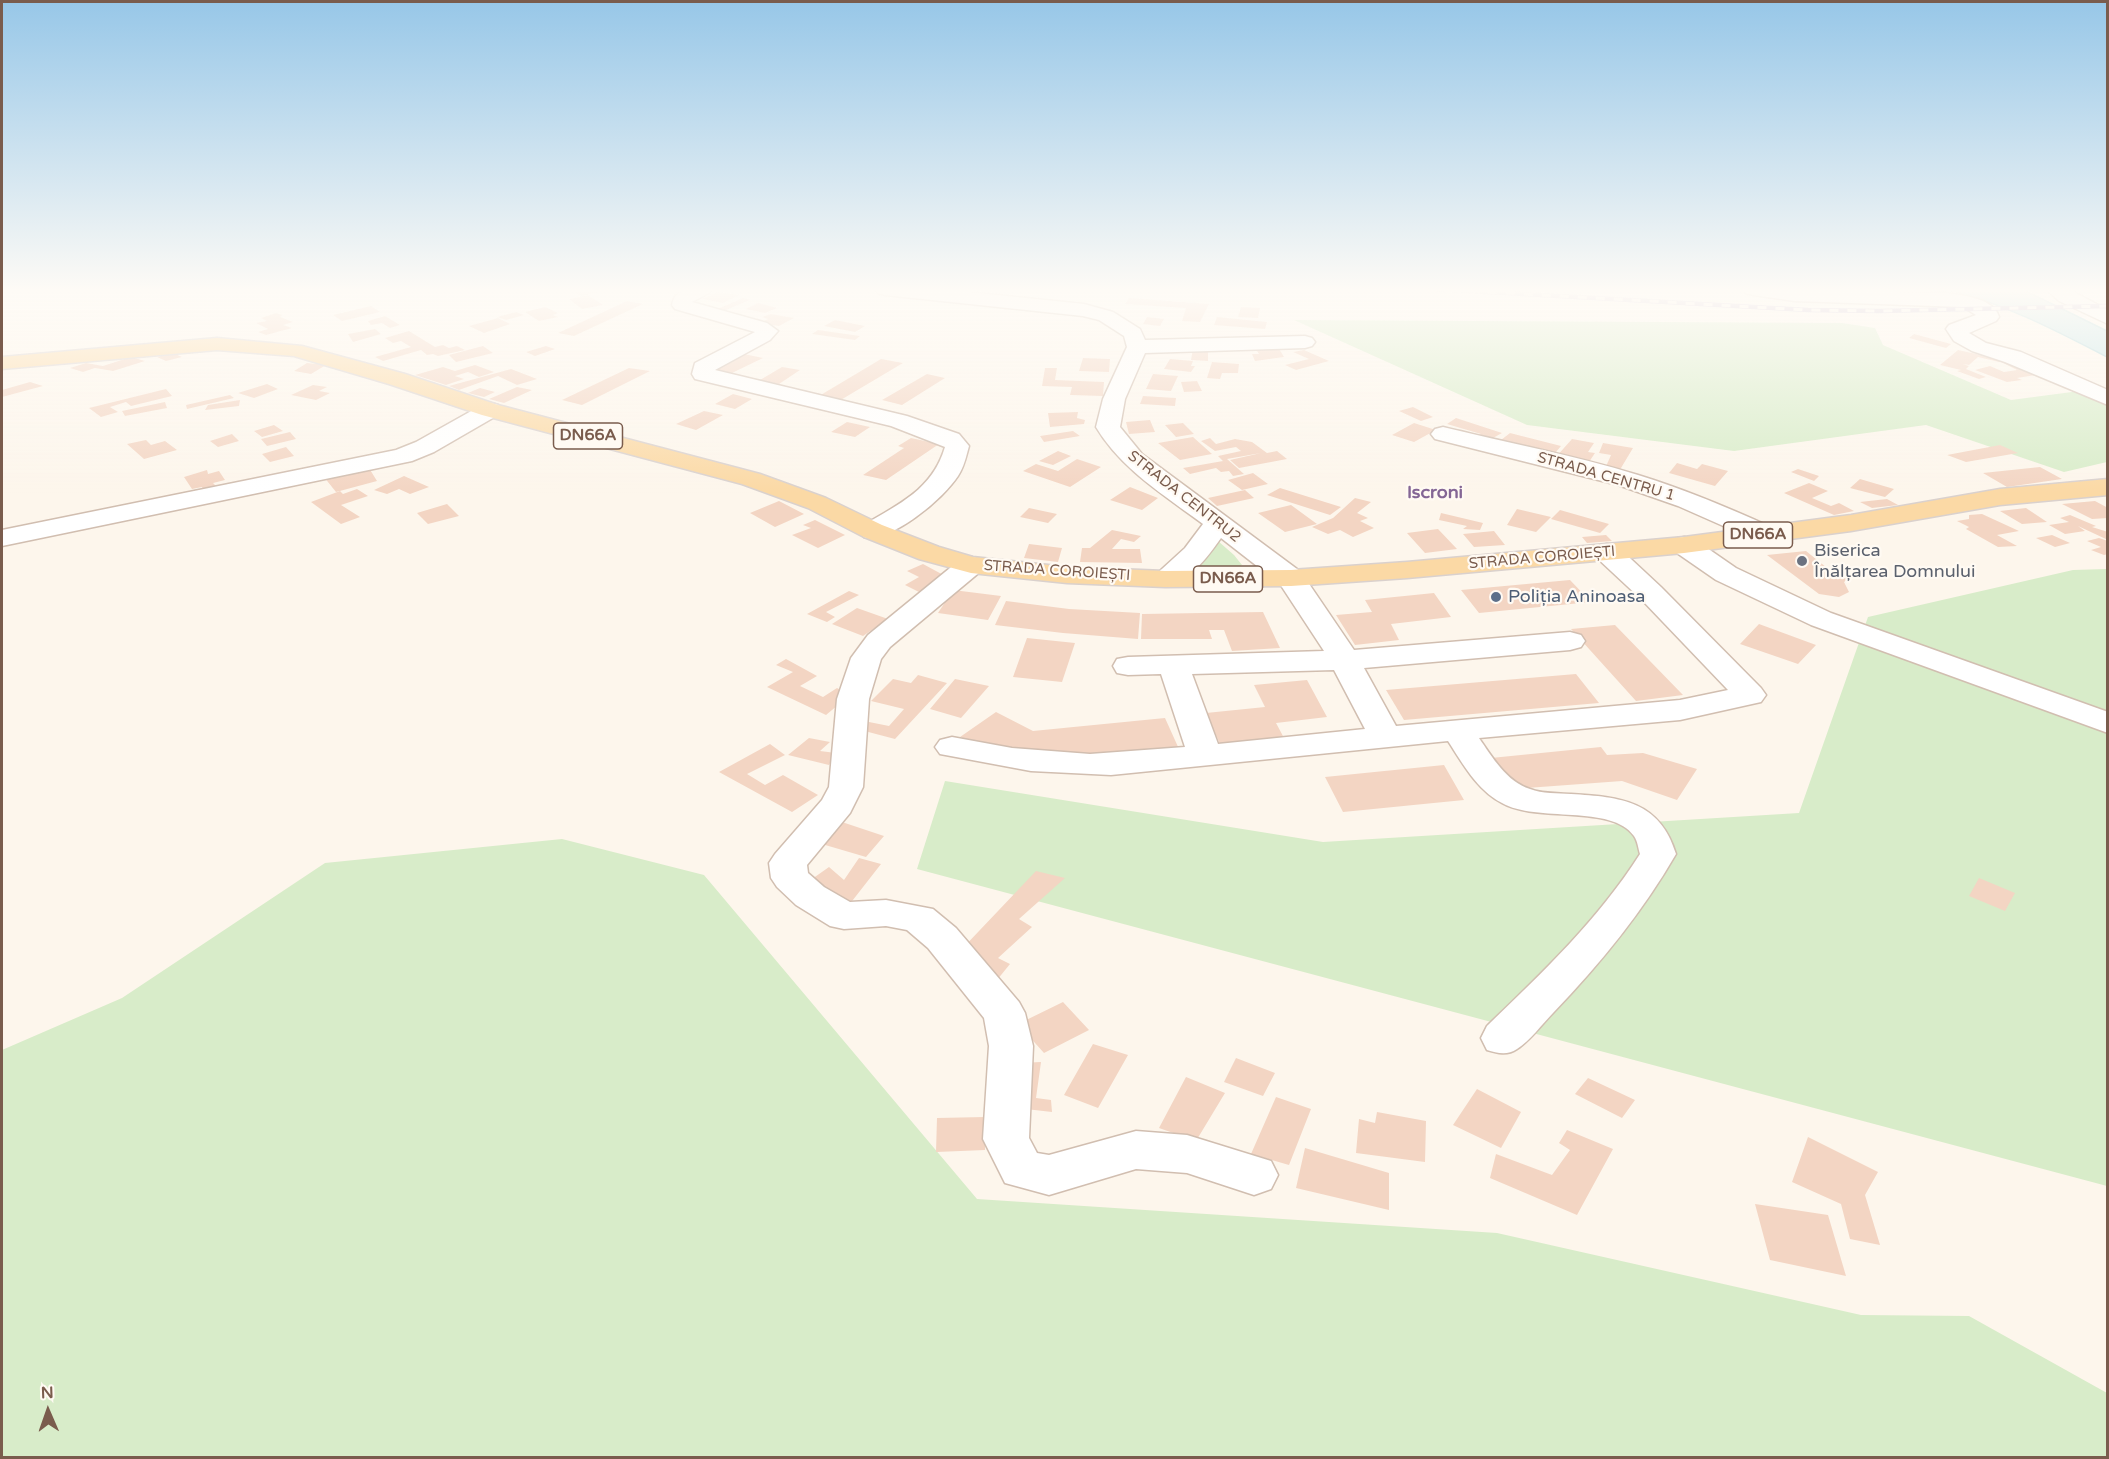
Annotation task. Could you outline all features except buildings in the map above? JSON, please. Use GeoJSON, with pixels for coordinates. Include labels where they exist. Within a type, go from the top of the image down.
{"type":"FeatureCollection","features":[{"type":"Feature","properties":{"kind":"main road","name":"STRADA COROIEȘTI"},"geometry":{"type":"LineString","coordinates":[[2,363],[67,357]]}},
{"type":"Feature","properties":{"kind":"main road","name":"STRADA COROIEȘTI"},"geometry":{"type":"LineString","coordinates":[[322,357],[490,410],[751,479],[817,503],[873,531],[928,553],[971,564],[1067,575],[1165,579],[1291,578],[1607,552],[1684,545],[1851,523],[1990,498],[2108,487]]}},
{"type":"Feature","properties":{"kind":"street"},"geometry":{"type":"LineString","coordinates":[[723,357],[703,368],[702,374],[899,421],[951,439],[957,447],[955,460],[939,487],[873,531]]}},
{"type":"Feature","properties":{"kind":"street","name":"STRADA CENTRU2"},"geometry":{"type":"LineString","coordinates":[[1133,357],[1114,399],[1108,427],[1117,442],[1133,459],[1291,578],[1345,660],[1386,737]]}},
{"type":"Feature","properties":{"kind":"street"},"geometry":{"type":"LineString","coordinates":[[2013,357],[2108,398]]}},
{"type":"Feature","properties":{"kind":"street"},"geometry":{"type":"LineString","coordinates":[[2,538],[403,456],[426,447],[490,410]]}},
{"type":"Feature","properties":{"kind":"street","name":"STRADA CENTRU 1"},"geometry":{"type":"LineString","coordinates":[[1443,434],[1477,445],[1559,462],[1645,486],[1721,514],[1764,534]]}},
{"type":"Feature","properties":{"kind":"street"},"geometry":{"type":"LineString","coordinates":[[1165,579],[1189,560],[1208,539],[1217,522]]}},
{"type":"Feature","properties":{"kind":"street"},"geometry":{"type":"LineString","coordinates":[[1684,545],[1726,574],[1821,619],[2108,723]]}},
{"type":"Feature","properties":{"kind":"street"},"geometry":{"type":"LineString","coordinates":[[951,747],[997,758],[1055,765],[1112,765],[1680,710],[1750,695],[1651,593],[1607,552]]}},
{"type":"Feature","properties":{"kind":"street"},"geometry":{"type":"LineString","coordinates":[[971,564],[918,611],[879,641],[866,658],[853,699],[846,787],[837,805],[788,863],[790,878],[810,896],[844,916],[886,913],[919,919],[942,938],[1004,1012],[1011,1046],[1006,1139],[1022,1169],[1050,1175],[1089,1161],[1136,1150],[1187,1154],[1254,1175]]}},
{"type":"Feature","properties":{"kind":"street"},"geometry":{"type":"LineString","coordinates":[[1128,666],[1345,660],[1570,640]]}},
{"type":"Feature","properties":{"kind":"street"},"geometry":{"type":"LineString","coordinates":[[1173,665],[1205,755]]}},
{"type":"Feature","properties":{"kind":"street"},"geometry":{"type":"LineString","coordinates":[[1457,730],[1488,778],[1514,796],[1524,800],[1572,807],[1614,809],[1641,822],[1653,836],[1658,854],[1642,882],[1591,949],[1502,1038]]}},
{"type":"Feature","properties":{"kind":"green space"},"geometry":{"type":"Polygon","coordinates":[[[1376,357],[1911,357],[2011,400],[2079,391],[2107,403],[2107,462],[2064,472],[1926,425],[1734,451],[1527,425],[1376,357]]]}},
{"type":"Feature","properties":{"kind":"green space"},"geometry":{"type":"Polygon","coordinates":[[[1218,541],[1242,565],[1236,568],[1190,566],[1218,541]]]}},
{"type":"Feature","properties":{"kind":"green space"},"geometry":{"type":"Polygon","coordinates":[[[2107,569],[2107,1186],[917,869],[945,781],[1323,842],[1799,813],[1868,617],[2073,570],[2107,569]]]}},
{"type":"Feature","properties":{"kind":"green space"},"geometry":{"type":"Polygon","coordinates":[[[562,839],[704,875],[977,1199],[1497,1233],[1861,1315],[1969,1316],[2107,1393],[2107,1457],[2,1457],[2,1050],[122,998],[325,863],[562,839]]]}},
{"type":"Feature","properties":{"kind":"place","name":"Biserica Înălțarea Domnului"},"geometry":{"type":"Point","coordinates":[1802,561]}},
{"type":"Feature","properties":{"kind":"place","name":"Poliția Aninoasa"},"geometry":{"type":"Point","coordinates":[1496,597]}},
{"type":"Feature","properties":{"kind":"district","name":"Iscroni"},"geometry":{"type":"Point","coordinates":[1435,493]}}]}
